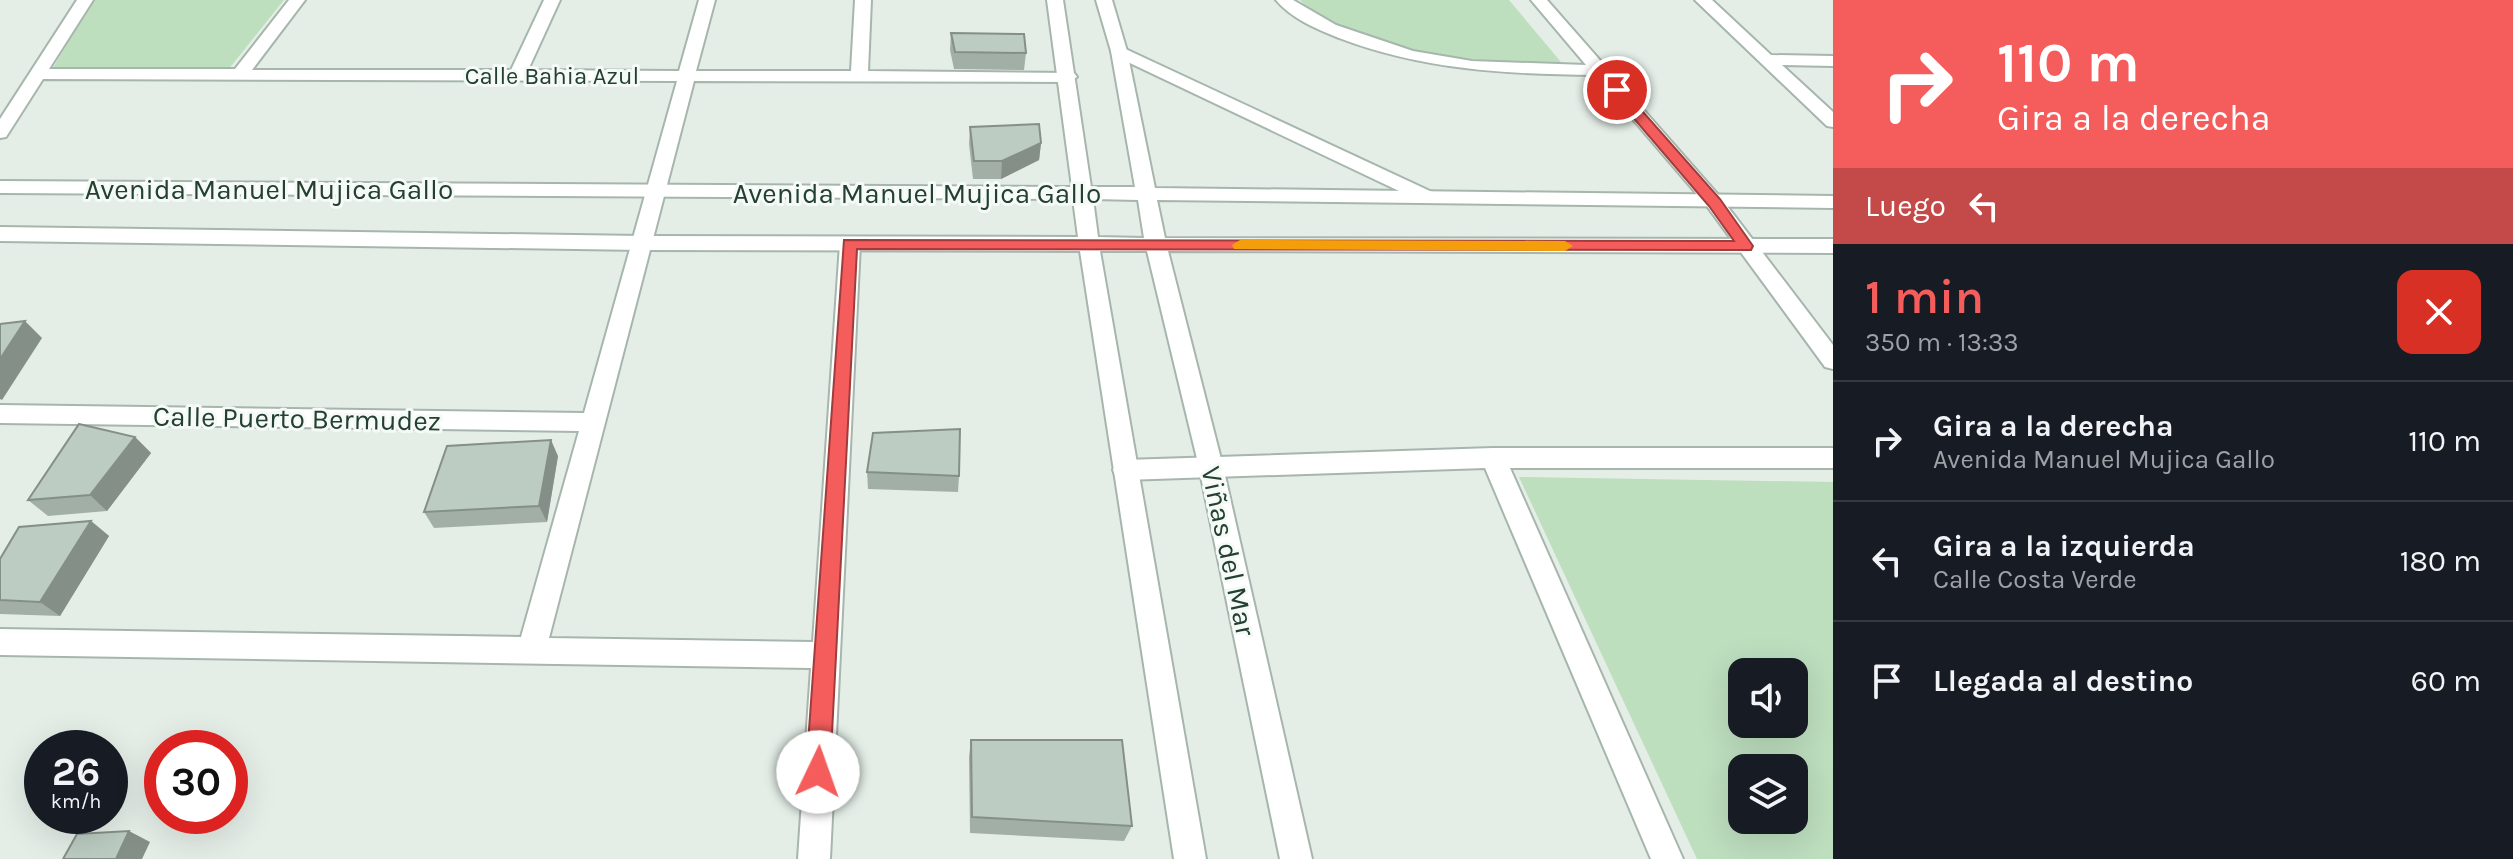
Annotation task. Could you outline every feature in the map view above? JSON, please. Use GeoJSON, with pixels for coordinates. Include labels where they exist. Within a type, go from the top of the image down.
{"type":"FeatureCollection","features":[{"type":"Feature","properties":{"kind":"street"},"geometry":{"type":"LineString","coordinates":[[0,133],[85,0]]}},
{"type":"Feature","properties":{"kind":"street"},"geometry":{"type":"LineString","coordinates":[[241,73],[297,0]]}},
{"type":"Feature","properties":{"kind":"street"},"geometry":{"type":"LineString","coordinates":[[517,76],[552,0]]}},
{"type":"Feature","properties":{"kind":"street"},"geometry":{"type":"LineString","coordinates":[[532,650],[707,0]]}},
{"type":"Feature","properties":{"kind":"street"},"geometry":{"type":"LineString","coordinates":[[859,77],[863,0]]}},
{"type":"Feature","properties":{"kind":"street"},"geometry":{"type":"LineString","coordinates":[[1055,0],[1068,77],[1081,194],[1190,859]]}},
{"type":"Feature","properties":{"kind":"street","name":"Viñas del Mar"},"geometry":{"type":"LineString","coordinates":[[1104,0],[1119,51],[1156,245],[1211,467],[1296,859]]}},
{"type":"Feature","properties":{"kind":"street"},"geometry":{"type":"LineString","coordinates":[[1284,0],[1303,17],[1391,54],[1474,69],[1599,70]]}},
{"type":"Feature","properties":{"kind":"street"},"geometry":{"type":"LineString","coordinates":[[1539,0],[1714,202],[1833,361]]}},
{"type":"Feature","properties":{"kind":"street"},"geometry":{"type":"LineString","coordinates":[[1703,0],[1833,122]]}},
{"type":"Feature","properties":{"kind":"street"},"geometry":{"type":"LineString","coordinates":[[1119,51],[1425,196]]}},
{"type":"Feature","properties":{"kind":"street"},"geometry":{"type":"LineString","coordinates":[[1770,60],[1833,61]]}},
{"type":"Feature","properties":{"kind":"street","name":"Calle Bahia Azul"},"geometry":{"type":"LineString","coordinates":[[36,74],[1068,77]]}},
{"type":"Feature","properties":{"kind":"street","name":"Avenida Manuel Mujica Gallo"},"geometry":{"type":"LineString","coordinates":[[0,187],[1425,196],[1833,202]]}},
{"type":"Feature","properties":{"kind":"street","name":"Avenida Manuel Mujica Gallo"},"geometry":{"type":"LineString","coordinates":[[0,234],[642,243],[1833,246]]}},
{"type":"Feature","properties":{"kind":"street"},"geometry":{"type":"LineString","coordinates":[[814,859],[823,655],[850,244]]}},
{"type":"Feature","properties":{"kind":"street","name":"Calle Puerto Bermudez"},"geometry":{"type":"LineString","coordinates":[[0,414],[594,422]]}},
{"type":"Feature","properties":{"kind":"street"},"geometry":{"type":"LineString","coordinates":[[1125,470],[1493,458],[1833,458]]}},
{"type":"Feature","properties":{"kind":"street"},"geometry":{"type":"LineString","coordinates":[[1493,458],[1667,859]]}},
{"type":"Feature","properties":{"kind":"street"},"geometry":{"type":"LineString","coordinates":[[0,642],[823,655]]}},
{"type":"Feature","properties":{"kind":"green space"},"geometry":{"type":"Polygon","coordinates":[[[92,0],[284,0],[228,70],[53,68],[92,0]]]}},
{"type":"Feature","properties":{"kind":"green space"},"geometry":{"type":"Polygon","coordinates":[[[1300,0],[1509,0],[1561,62],[1460,58],[1386,46],[1352,35],[1323,20],[1300,0]]]}},
{"type":"Feature","properties":{"kind":"green space"},"geometry":{"type":"Polygon","coordinates":[[[1519,477],[1833,482],[1833,859],[1697,859],[1519,477]]]}},
{"type":"Feature","properties":{"kind":"building"},"geometry":{"type":"Polygon","coordinates":[[[951,33],[1024,34],[1026,53],[955,52],[951,33]]]}},
{"type":"Feature","properties":{"kind":"building"},"geometry":{"type":"Polygon","coordinates":[[[1039,124],[1041,143],[1002,161],[974,161],[970,127],[1039,124]]]}},
{"type":"Feature","properties":{"kind":"building"},"geometry":{"type":"Polygon","coordinates":[[[25,321],[0,359],[0,324],[25,321]]]}},
{"type":"Feature","properties":{"kind":"building"},"geometry":{"type":"Polygon","coordinates":[[[79,424],[135,437],[90,495],[28,500],[79,424]]]}},
{"type":"Feature","properties":{"kind":"building"},"geometry":{"type":"Polygon","coordinates":[[[960,429],[959,476],[867,472],[873,433],[960,429]]]}},
{"type":"Feature","properties":{"kind":"building"},"geometry":{"type":"Polygon","coordinates":[[[551,440],[539,506],[424,512],[447,446],[551,440]]]}},
{"type":"Feature","properties":{"kind":"building"},"geometry":{"type":"Polygon","coordinates":[[[91,521],[40,602],[0,600],[0,559],[19,527],[91,521]]]}},
{"type":"Feature","properties":{"kind":"building"},"geometry":{"type":"Polygon","coordinates":[[[971,740],[1122,740],[1132,826],[972,817],[971,740]]]}},
{"type":"Feature","properties":{"kind":"building"},"geometry":{"type":"Polygon","coordinates":[[[77,834],[128,834],[116,859],[63,859],[77,834]]]}},
{"type":"Feature","properties":{"kind":"slow traffic"},"geometry":{"type":"LineString","coordinates":[[1240,245],[1565,246]]}},
{"type":"Feature","properties":{"kind":"route"},"geometry":{"type":"LineString","coordinates":[[818,772],[850,244],[1745,246],[1714,202],[1617,90]]}}]}
